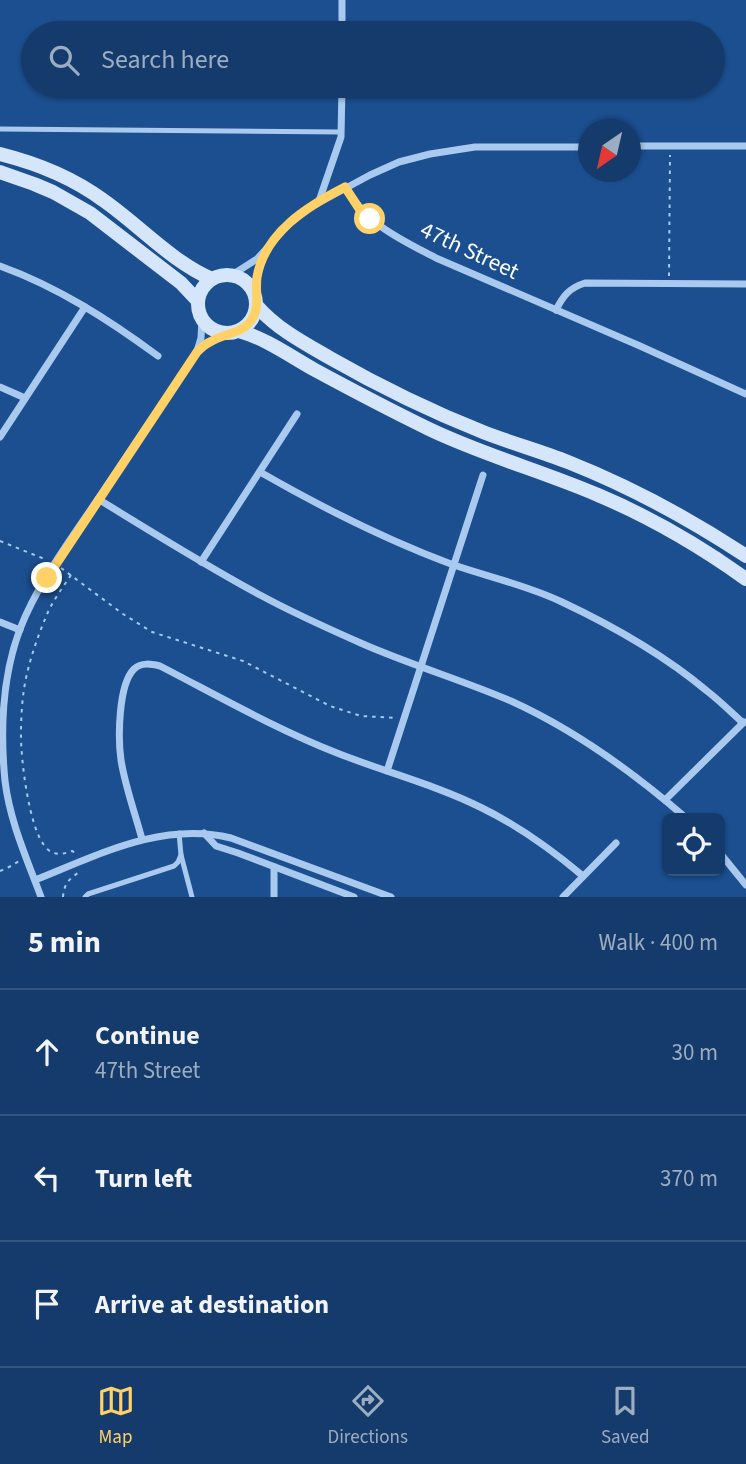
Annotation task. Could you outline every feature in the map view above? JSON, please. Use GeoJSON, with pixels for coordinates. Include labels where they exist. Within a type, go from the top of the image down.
{"type":"FeatureCollection","features":[{"type":"Feature","properties":{"kind":"street"},"geometry":{"type":"LineString","coordinates":[[342,0],[342,21]]}},
{"type":"Feature","properties":{"kind":"street"},"geometry":{"type":"LineString","coordinates":[[319,201],[336,155],[341,132],[342,98]]}},
{"type":"Feature","properties":{"kind":"street"},"geometry":{"type":"LineString","coordinates":[[641,146],[746,146]]}},
{"type":"Feature","properties":{"kind":"street"},"geometry":{"type":"LineString","coordinates":[[232,275],[264,253],[289,224],[319,201],[399,162],[475,147],[578,147]]}},
{"type":"Feature","properties":{"kind":"street"},"geometry":{"type":"LineString","coordinates":[[0,154],[50,170],[85,188],[184,263],[212,279]]}},
{"type":"Feature","properties":{"kind":"street"},"geometry":{"type":"LineString","coordinates":[[0,173],[53,192],[90,213],[181,283],[198,301]]}},
{"type":"Feature","properties":{"kind":"street","name":"47th Street"},"geometry":{"type":"LineString","coordinates":[[345,187],[360,210],[405,242],[746,394]]}},
{"type":"Feature","properties":{"kind":"street"},"geometry":{"type":"LineString","coordinates":[[41,897],[9,804],[1,741],[7,677],[20,630],[36,596],[56,564],[197,352],[209,342],[251,321],[264,253]]}},
{"type":"Feature","properties":{"kind":"street"},"geometry":{"type":"LineString","coordinates":[[0,267],[53,288],[108,321],[158,356]]}},
{"type":"Feature","properties":{"kind":"street"},"geometry":{"type":"LineString","coordinates":[[197,352],[202,319],[198,301],[202,289],[212,279],[221,275],[238,277],[249,284],[256,301],[270,320],[285,332],[388,389],[486,433],[567,462],[636,492],[746,556]]}},
{"type":"Feature","properties":{"kind":"street"},"geometry":{"type":"LineString","coordinates":[[556,310],[566,293],[585,283],[746,284]]}},
{"type":"Feature","properties":{"kind":"street"},"geometry":{"type":"LineString","coordinates":[[0,437],[85,307]]}},
{"type":"Feature","properties":{"kind":"street"},"geometry":{"type":"LineString","coordinates":[[202,319],[210,328],[267,342],[368,399],[441,435],[599,495],[683,538],[746,579]]}},
{"type":"Feature","properties":{"kind":"street"},"geometry":{"type":"LineString","coordinates":[[0,387],[24,398]]}},
{"type":"Feature","properties":{"kind":"street"},"geometry":{"type":"LineString","coordinates":[[201,562],[297,414]]}},
{"type":"Feature","properties":{"kind":"street"},"geometry":{"type":"LineString","coordinates":[[260,471],[342,517],[385,537],[453,565],[559,601],[609,626],[657,654],[745,721],[665,800]]}},
{"type":"Feature","properties":{"kind":"street"},"geometry":{"type":"LineString","coordinates":[[387,771],[483,475]]}},
{"type":"Feature","properties":{"kind":"street"},"geometry":{"type":"LineString","coordinates":[[98,499],[264,597],[364,644],[477,687],[553,723],[593,746],[680,813]]}},
{"type":"Feature","properties":{"kind":"street"},"geometry":{"type":"LineString","coordinates":[[0,622],[20,630]]}},
{"type":"Feature","properties":{"kind":"street"},"geometry":{"type":"LineString","coordinates":[[142,839],[126,780],[120,743],[126,686],[133,670],[150,663],[295,735],[480,807],[554,851],[583,876]]}},
{"type":"Feature","properties":{"kind":"street"},"geometry":{"type":"LineString","coordinates":[[35,880],[142,839],[179,833],[204,833],[243,842],[391,897]]}},
{"type":"Feature","properties":{"kind":"street"},"geometry":{"type":"LineString","coordinates":[[204,833],[216,846],[354,897]]}},
{"type":"Feature","properties":{"kind":"street"},"geometry":{"type":"LineString","coordinates":[[563,897],[616,843]]}},
{"type":"Feature","properties":{"kind":"street"},"geometry":{"type":"LineString","coordinates":[[725,859],[746,885]]}},
{"type":"Feature","properties":{"kind":"street"},"geometry":{"type":"LineString","coordinates":[[274,867],[274,897]]}},
{"type":"Feature","properties":{"kind":"street"},"geometry":{"type":"LineString","coordinates":[[739,876],[746,870]]}},
{"type":"Feature","properties":{"kind":"lane"},"geometry":{"type":"LineString","coordinates":[[0,129],[341,132]]}},
{"type":"Feature","properties":{"kind":"lane"},"geometry":{"type":"LineString","coordinates":[[179,833],[180,855],[192,897]]}},
{"type":"Feature","properties":{"kind":"lane"},"geometry":{"type":"LineString","coordinates":[[85,897],[174,866],[180,855]]}},
{"type":"Feature","properties":{"kind":"path"},"geometry":{"type":"LineString","coordinates":[[669,284],[670,146]]}},
{"type":"Feature","properties":{"kind":"path"},"geometry":{"type":"LineString","coordinates":[[0,541],[56,564],[152,632],[243,661],[330,706],[350,713],[382,719],[404,718]]}},
{"type":"Feature","properties":{"kind":"path"},"geometry":{"type":"LineString","coordinates":[[63,897],[67,882],[82,868],[77,854],[72,851],[58,854],[43,844],[27,796],[21,738],[22,706],[33,651],[49,611],[71,575]]}},
{"type":"Feature","properties":{"kind":"path"},"geometry":{"type":"LineString","coordinates":[[0,871],[25,856]]}},
{"type":"Feature","properties":{"kind":"route"},"geometry":{"type":"LineString","coordinates":[[47,578],[197,352],[209,342],[239,331],[251,321],[257,306],[255,296],[260,263],[264,253],[280,233],[299,215],[345,187],[360,210],[370,219]]}}]}
